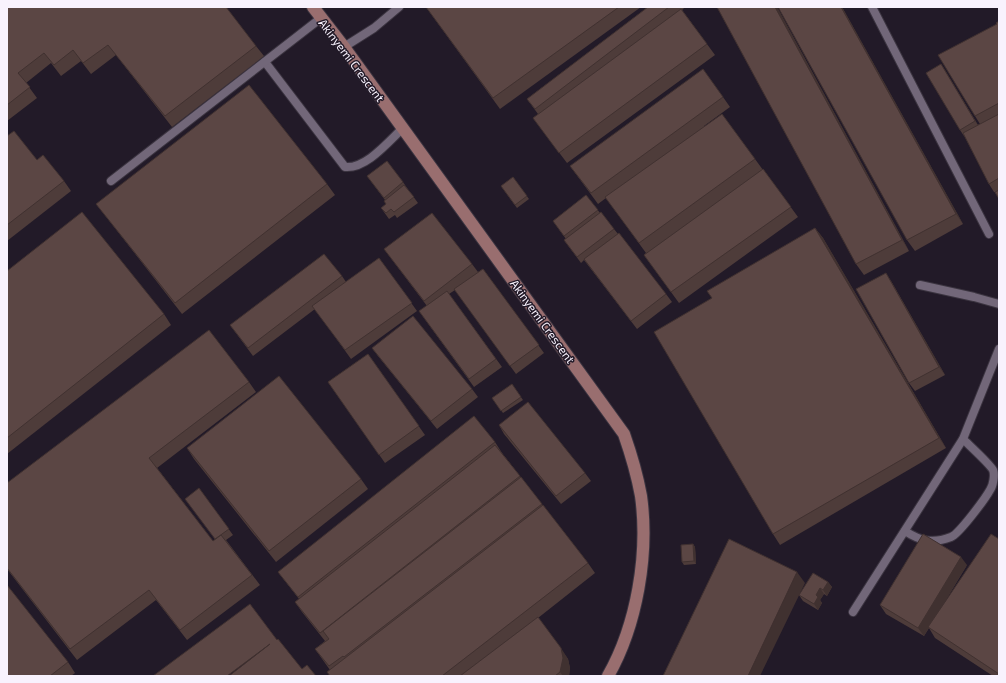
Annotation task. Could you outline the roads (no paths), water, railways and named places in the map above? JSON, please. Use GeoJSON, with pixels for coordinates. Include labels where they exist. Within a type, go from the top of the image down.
{"type":"FeatureCollection","features":[{"type":"Feature","properties":{"kind":"street","name":"Akinyemi Crescent"},"geometry":{"type":"LineString","coordinates":[[313,7],[403,128],[624,434],[634,462],[641,496],[644,542],[636,605],[617,660],[608,676]]}},
{"type":"Feature","properties":{"kind":"lane"},"geometry":{"type":"LineString","coordinates":[[344,47],[374,28],[398,7]]}},
{"type":"Feature","properties":{"kind":"lane"},"geometry":{"type":"LineString","coordinates":[[872,7],[989,234]]}},
{"type":"Feature","properties":{"kind":"lane"},"geometry":{"type":"LineString","coordinates":[[111,181],[322,18]]}},
{"type":"Feature","properties":{"kind":"lane"},"geometry":{"type":"LineString","coordinates":[[265,62],[345,167],[354,167],[362,164],[377,153],[403,128]]}},
{"type":"Feature","properties":{"kind":"lane"},"geometry":{"type":"LineString","coordinates":[[920,285],[999,304]]}},
{"type":"Feature","properties":{"kind":"lane"},"geometry":{"type":"LineString","coordinates":[[853,612],[963,439],[999,349]]}},
{"type":"Feature","properties":{"kind":"lane"},"geometry":{"type":"LineString","coordinates":[[905,531],[920,540],[926,541],[952,537],[959,531],[991,489],[994,478],[993,470],[963,439]]}}]}
